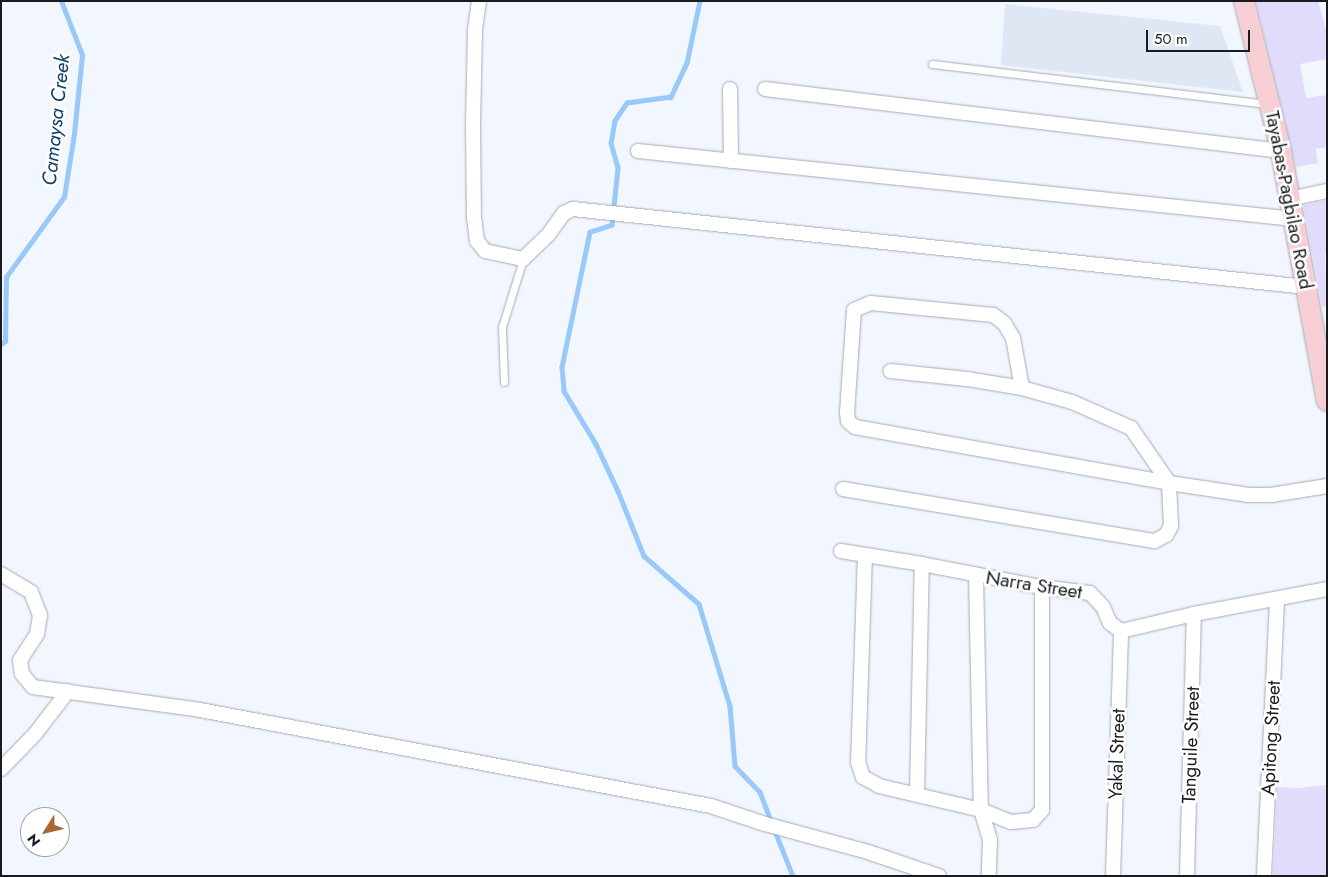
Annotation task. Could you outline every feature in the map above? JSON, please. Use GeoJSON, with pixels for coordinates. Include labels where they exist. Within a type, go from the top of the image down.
{"type":"FeatureCollection","features":[{"type":"Feature","properties":{"kind":"main road","name":"Tayabas-Pagbilao Road"},"geometry":{"type":"LineString","coordinates":[[1244,1],[1271,104],[1306,287],[1321,331],[1327,401]]}},
{"type":"Feature","properties":{"kind":"street"},"geometry":{"type":"LineString","coordinates":[[479,1],[476,29],[473,126],[474,217],[477,241],[486,251],[523,259],[548,235],[564,213],[573,209],[1306,287]]}},
{"type":"Feature","properties":{"kind":"street"},"geometry":{"type":"LineString","coordinates":[[730,89],[731,161]]}},
{"type":"Feature","properties":{"kind":"street"},"geometry":{"type":"LineString","coordinates":[[765,89],[1281,151]]}},
{"type":"Feature","properties":{"kind":"street"},"geometry":{"type":"LineString","coordinates":[[638,151],[1294,219]]}},
{"type":"Feature","properties":{"kind":"street"},"geometry":{"type":"LineString","coordinates":[[1289,199],[1327,191]]}},
{"type":"Feature","properties":{"kind":"street"},"geometry":{"type":"LineString","coordinates":[[1022,388],[1013,338],[1004,322],[993,315],[871,304],[854,310],[847,412],[848,421],[855,427],[1169,483],[1249,495],[1271,495],[1327,486]]}},
{"type":"Feature","properties":{"kind":"street"},"geometry":{"type":"LineString","coordinates":[[843,490],[1155,542],[1166,535],[1171,526],[1169,483],[1130,428],[1072,402],[1022,388],[967,379],[890,371]]}},
{"type":"Feature","properties":{"kind":"street","name":"Narra Street"},"geometry":{"type":"LineString","coordinates":[[841,551],[922,564],[976,576],[1090,593],[1103,607],[1110,623],[1121,631]]}},
{"type":"Feature","properties":{"kind":"street"},"geometry":{"type":"LineString","coordinates":[[865,555],[858,762],[863,777],[879,786],[981,810],[1011,822],[1033,820],[1042,810],[1042,587]]}},
{"type":"Feature","properties":{"kind":"street"},"geometry":{"type":"LineString","coordinates":[[917,794],[922,564]]}},
{"type":"Feature","properties":{"kind":"street"},"geometry":{"type":"LineString","coordinates":[[1,574],[31,592],[40,615],[37,634],[20,660],[22,674],[33,686],[200,710],[711,806],[784,830],[868,852],[939,876]]}},
{"type":"Feature","properties":{"kind":"street"},"geometry":{"type":"LineString","coordinates":[[976,576],[981,810],[990,840],[989,876]]}},
{"type":"Feature","properties":{"kind":"street"},"geometry":{"type":"LineString","coordinates":[[1121,631],[1194,614],[1327,589]]}},
{"type":"Feature","properties":{"kind":"street","name":"Apitong Street"},"geometry":{"type":"LineString","coordinates":[[1264,876],[1277,599]]}},
{"type":"Feature","properties":{"kind":"street","name":"Tanguile Street"},"geometry":{"type":"LineString","coordinates":[[1187,876],[1194,614]]}},
{"type":"Feature","properties":{"kind":"street","name":"Yakal Street"},"geometry":{"type":"LineString","coordinates":[[1112,876],[1121,631]]}},
{"type":"Feature","properties":{"kind":"street"},"geometry":{"type":"LineString","coordinates":[[1,768],[35,734],[68,691]]}},
{"type":"Feature","properties":{"kind":"lane"},"geometry":{"type":"LineString","coordinates":[[932,64],[1271,104]]}},
{"type":"Feature","properties":{"kind":"lane"},"geometry":{"type":"LineString","coordinates":[[504,382],[502,327],[523,259]]}},
{"type":"Feature","properties":{"kind":"shaded area"},"geometry":{"type":"Polygon","coordinates":[[[1005,4],[1220,26],[1243,92],[1001,65],[1005,4]]]}},
{"type":"Feature","properties":{"kind":"building"},"geometry":{"type":"Polygon","coordinates":[[[1256,1],[1318,1],[1327,34],[1327,59],[1300,64],[1306,98],[1327,95],[1327,147],[1316,149],[1318,163],[1296,167],[1256,1]]]}},
{"type":"Feature","properties":{"kind":"building"},"geometry":{"type":"Polygon","coordinates":[[[1327,200],[1327,253],[1325,254],[1327,306],[1322,307],[1303,205],[1327,200]]]}},
{"type":"Feature","properties":{"kind":"building"},"geometry":{"type":"Polygon","coordinates":[[[1327,785],[1327,876],[1273,876],[1277,787],[1299,788],[1327,785]]]}},
{"type":"Feature","properties":{"kind":"waterway","name":"Camaysa Creek"},"geometry":{"type":"LineString","coordinates":[[1,344],[5,341],[6,277],[64,197],[74,134],[82,55],[61,1]]}},
{"type":"Feature","properties":{"kind":"waterway"},"geometry":{"type":"LineString","coordinates":[[700,1],[687,63],[671,97],[627,103],[615,121],[611,143],[618,168],[612,225],[590,232],[562,367],[564,391],[596,444],[618,491],[644,556],[699,604],[730,706],[735,766],[760,792],[772,823]]}},
{"type":"Feature","properties":{"kind":"waterway"},"geometry":{"type":"LineString","coordinates":[[775,831],[793,876]]}}]}
